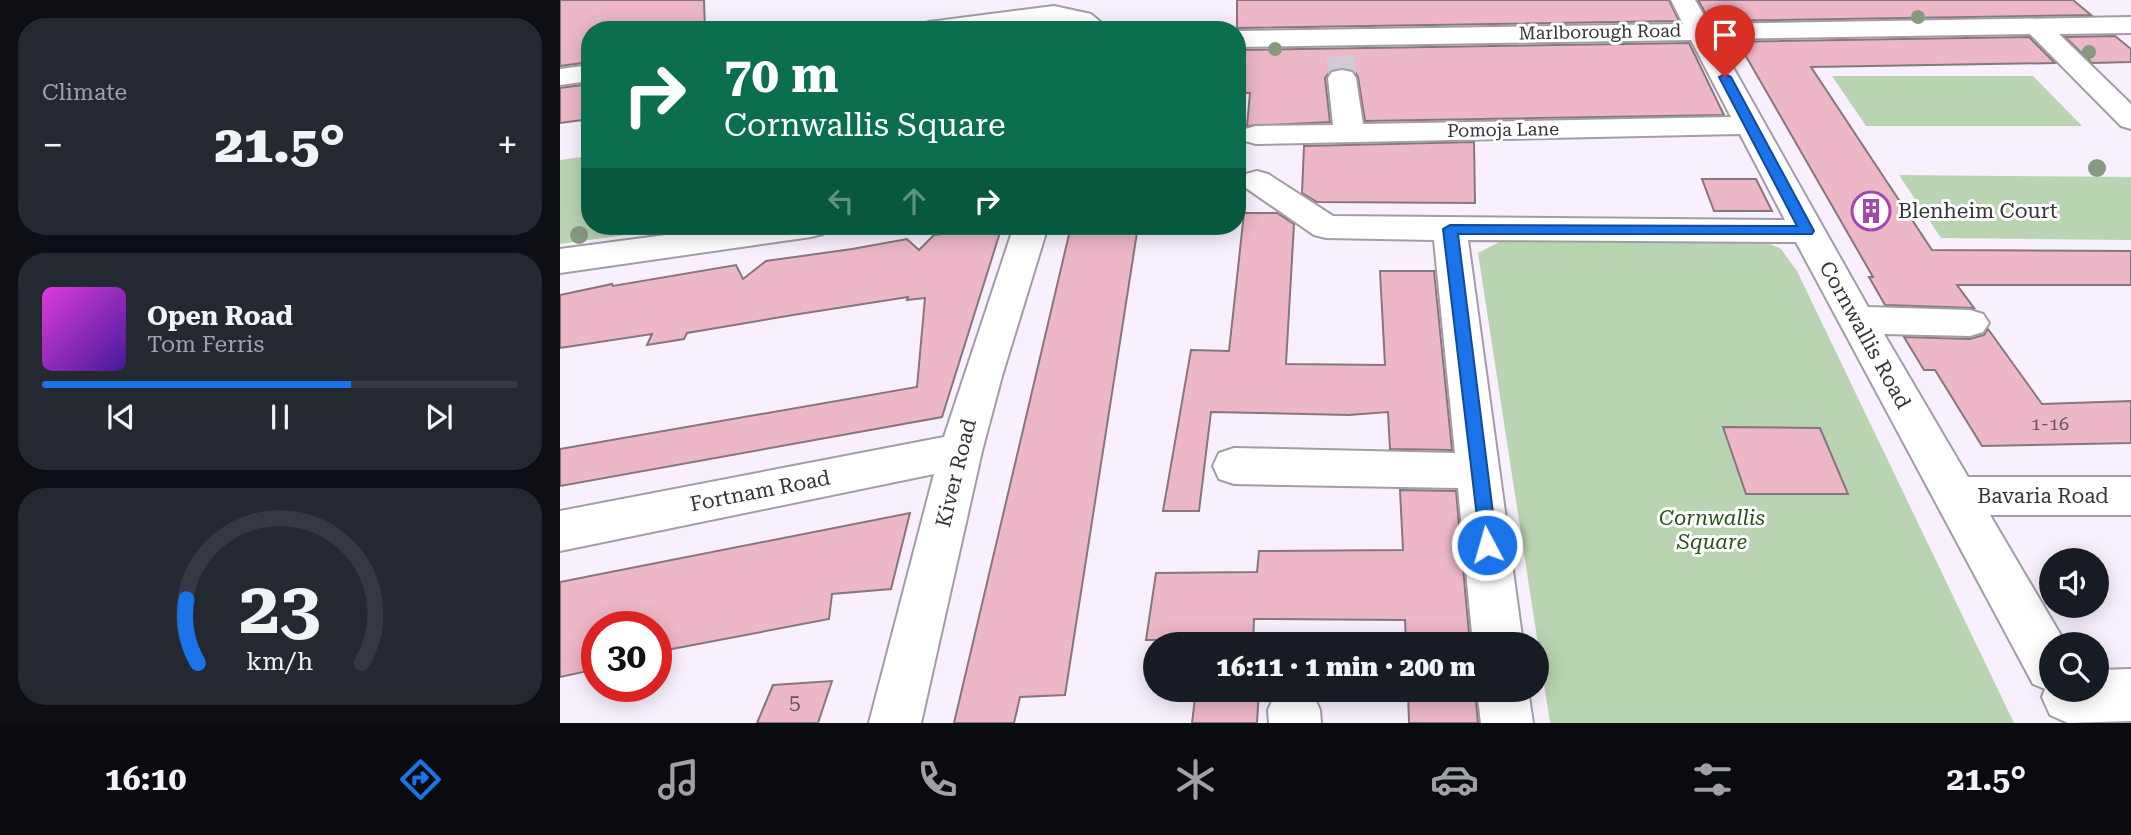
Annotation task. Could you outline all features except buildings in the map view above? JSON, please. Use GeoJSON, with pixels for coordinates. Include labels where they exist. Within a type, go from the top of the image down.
{"type":"FeatureCollection","features":[{"type":"Feature","properties":{"kind":"street"},"geometry":{"type":"LineString","coordinates":[[2108,0],[2131,22]]}},
{"type":"Feature","properties":{"kind":"street"},"geometry":{"type":"LineString","coordinates":[[999,21],[1054,14],[1094,17]]}},
{"type":"Feature","properties":{"kind":"street","name":"Marlborough Road"},"geometry":{"type":"LineString","coordinates":[[1246,41],[1341,57],[1691,15],[2036,26],[2131,22]]}},
{"type":"Feature","properties":{"kind":"street","name":"Cornwallis Road"},"geometry":{"type":"LineString","coordinates":[[1691,15],[1856,320],[2039,645]]}},
{"type":"Feature","properties":{"kind":"street"},"geometry":{"type":"LineString","coordinates":[[2036,26],[2131,120]]}},
{"type":"Feature","properties":{"kind":"street"},"geometry":{"type":"LineString","coordinates":[[1341,57],[1349,133]]}},
{"type":"Feature","properties":{"kind":"street"},"geometry":{"type":"LineString","coordinates":[[560,77],[581,74]]}},
{"type":"Feature","properties":{"kind":"street","name":"Pomoja Lane"},"geometry":{"type":"LineString","coordinates":[[1256,135],[1750,125]]}},
{"type":"Feature","properties":{"kind":"street"},"geometry":{"type":"LineString","coordinates":[[1257,181],[1326,227],[1807,231]]}},
{"type":"Feature","properties":{"kind":"street"},"geometry":{"type":"LineString","coordinates":[[1450,229],[1497,632]]}},
{"type":"Feature","properties":{"kind":"street"},"geometry":{"type":"LineString","coordinates":[[560,261],[746,235]]}},
{"type":"Feature","properties":{"kind":"street","name":"Kiver Road"},"geometry":{"type":"LineString","coordinates":[[895,723],[961,451],[982,376],[1028,235]]}},
{"type":"Feature","properties":{"kind":"street"},"geometry":{"type":"LineString","coordinates":[[1856,320],[1970,323]]}},
{"type":"Feature","properties":{"kind":"street","name":"Fortnam Road"},"geometry":{"type":"LineString","coordinates":[[560,531],[961,451]]}},
{"type":"Feature","properties":{"kind":"street"},"geometry":{"type":"LineString","coordinates":[[1234,466],[1479,471]]}},
{"type":"Feature","properties":{"kind":"street","name":"Bavaria Road"},"geometry":{"type":"LineString","coordinates":[[1956,496],[2131,496]]}},
{"type":"Feature","properties":{"kind":"street"},"geometry":{"type":"LineString","coordinates":[[2109,695],[2131,695]]}},
{"type":"Feature","properties":{"kind":"street"},"geometry":{"type":"LineString","coordinates":[[1504,702],[1507,723]]}},
{"type":"Feature","properties":{"kind":"green space"},"geometry":{"type":"Polygon","coordinates":[[[1832,76],[2033,76],[2082,126],[1866,126],[1832,76]]]}},
{"type":"Feature","properties":{"kind":"green space"},"geometry":{"type":"Polygon","coordinates":[[[581,157],[581,235],[626,235],[560,244],[560,160],[581,157]]]}},
{"type":"Feature","properties":{"kind":"green space"},"geometry":{"type":"Polygon","coordinates":[[[1899,175],[2131,177],[2131,240],[1941,238],[1899,175]]]}},
{"type":"Feature","properties":{"kind":"green space","name":"Cornwallis Square"},"geometry":{"type":"Polygon","coordinates":[[[1505,239],[1766,242],[1781,249],[1797,271],[2014,723],[1550,723],[1547,702],[1549,702],[1549,632],[1536,632],[1478,253],[1505,239]]]}},
{"type":"Feature","properties":{"kind":"tunnel"},"geometry":{"type":"LineString","coordinates":[[1341,56],[1342,78]]}},
{"type":"Feature","properties":{"kind":"place","name":"Blenheim Court"},"geometry":{"type":"Point","coordinates":[1871,211]}},
{"type":"Feature","properties":{"kind":"route"},"geometry":{"type":"LineString","coordinates":[[1487,545],[1450,229],[1807,231],[1725,77]]}}]}
